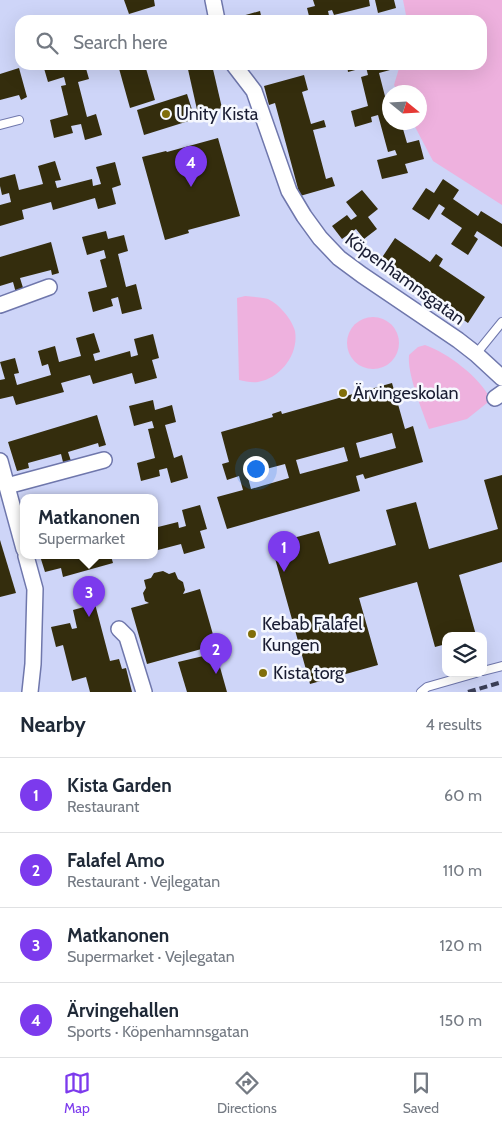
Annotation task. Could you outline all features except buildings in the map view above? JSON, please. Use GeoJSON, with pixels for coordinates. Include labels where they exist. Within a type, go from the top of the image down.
{"type":"FeatureCollection","features":[{"type":"Feature","properties":{"kind":"street"},"geometry":{"type":"LineString","coordinates":[[213,0],[216,15]]}},
{"type":"Feature","properties":{"kind":"street","name":"Köpenhamnsgatan"},"geometry":{"type":"LineString","coordinates":[[238,70],[254,91],[289,191],[320,238],[339,258],[476,354],[502,378]]}},
{"type":"Feature","properties":{"kind":"street"},"geometry":{"type":"LineString","coordinates":[[0,305],[49,287]]}},
{"type":"Feature","properties":{"kind":"street"},"geometry":{"type":"LineString","coordinates":[[7,486],[104,460]]}},
{"type":"Feature","properties":{"kind":"street"},"geometry":{"type":"LineString","coordinates":[[0,461],[20,534]]}},
{"type":"Feature","properties":{"kind":"street"},"geometry":{"type":"LineString","coordinates":[[27,559],[35,589],[30,692]]}},
{"type":"Feature","properties":{"kind":"street"},"geometry":{"type":"LineString","coordinates":[[119,629],[127,637],[144,692]]}},
{"type":"Feature","properties":{"kind":"lane"},"geometry":{"type":"LineString","coordinates":[[0,125],[19,120]]}},
{"type":"Feature","properties":{"kind":"lane"},"geometry":{"type":"LineString","coordinates":[[476,354],[502,322]]}},
{"type":"Feature","properties":{"kind":"lane"},"geometry":{"type":"LineString","coordinates":[[487,670],[502,666]]}},
{"type":"Feature","properties":{"kind":"lane"},"geometry":{"type":"LineString","coordinates":[[421,692],[427,687],[462,677]]}},
{"type":"Feature","properties":{"kind":"shaded area"},"geometry":{"type":"Polygon","coordinates":[[[403,0],[502,0],[502,205],[433,161],[417,130],[427,130],[427,85],[394,85],[398,70],[487,70],[487,15],[406,15],[403,0]]]}},
{"type":"Feature","properties":{"kind":"shaded area"},"geometry":{"type":"Polygon","coordinates":[[[245,296],[265,298],[280,307],[292,323],[295,331],[296,340],[287,364],[274,376],[258,382],[239,380],[237,298],[245,296]]]}},
{"type":"Feature","properties":{"kind":"shaded area"},"geometry":{"type":"Polygon","coordinates":[[[368,317],[378,317],[392,324],[399,338],[399,348],[392,362],[378,369],[368,369],[358,365],[351,358],[347,348],[347,338],[351,328],[358,321],[368,317]]]}},
{"type":"Feature","properties":{"kind":"shaded area"},"geometry":{"type":"Polygon","coordinates":[[[425,345],[453,360],[471,374],[490,398],[487,403],[467,419],[429,429],[416,392],[409,363],[409,355],[418,347],[425,345]]]}},
{"type":"Feature","properties":{"kind":"railway"},"geometry":{"type":"LineString","coordinates":[[468,692],[502,682]]}},
{"type":"Feature","properties":{"kind":"place","name":"Unity Kista"},"geometry":{"type":"Point","coordinates":[166,114]}},
{"type":"Feature","properties":{"kind":"place","name":"Ärvingehallen"},"geometry":{"type":"Point","coordinates":[191,187]}},
{"type":"Feature","properties":{"kind":"place","name":"Ärvingeskolan"},"geometry":{"type":"Point","coordinates":[343,393]}},
{"type":"Feature","properties":{"kind":"place","name":"Kista Garden"},"geometry":{"type":"Point","coordinates":[284,572]}},
{"type":"Feature","properties":{"kind":"place","name":"Matkanonen"},"geometry":{"type":"Point","coordinates":[89,617]}},
{"type":"Feature","properties":{"kind":"place","name":"Kebab Falafel Kungen"},"geometry":{"type":"Point","coordinates":[252,634]}},
{"type":"Feature","properties":{"kind":"place","name":"Kista torg"},"geometry":{"type":"Point","coordinates":[263,673]}},
{"type":"Feature","properties":{"kind":"place","name":"Falafel Amo"},"geometry":{"type":"Point","coordinates":[216,674]}}]}
